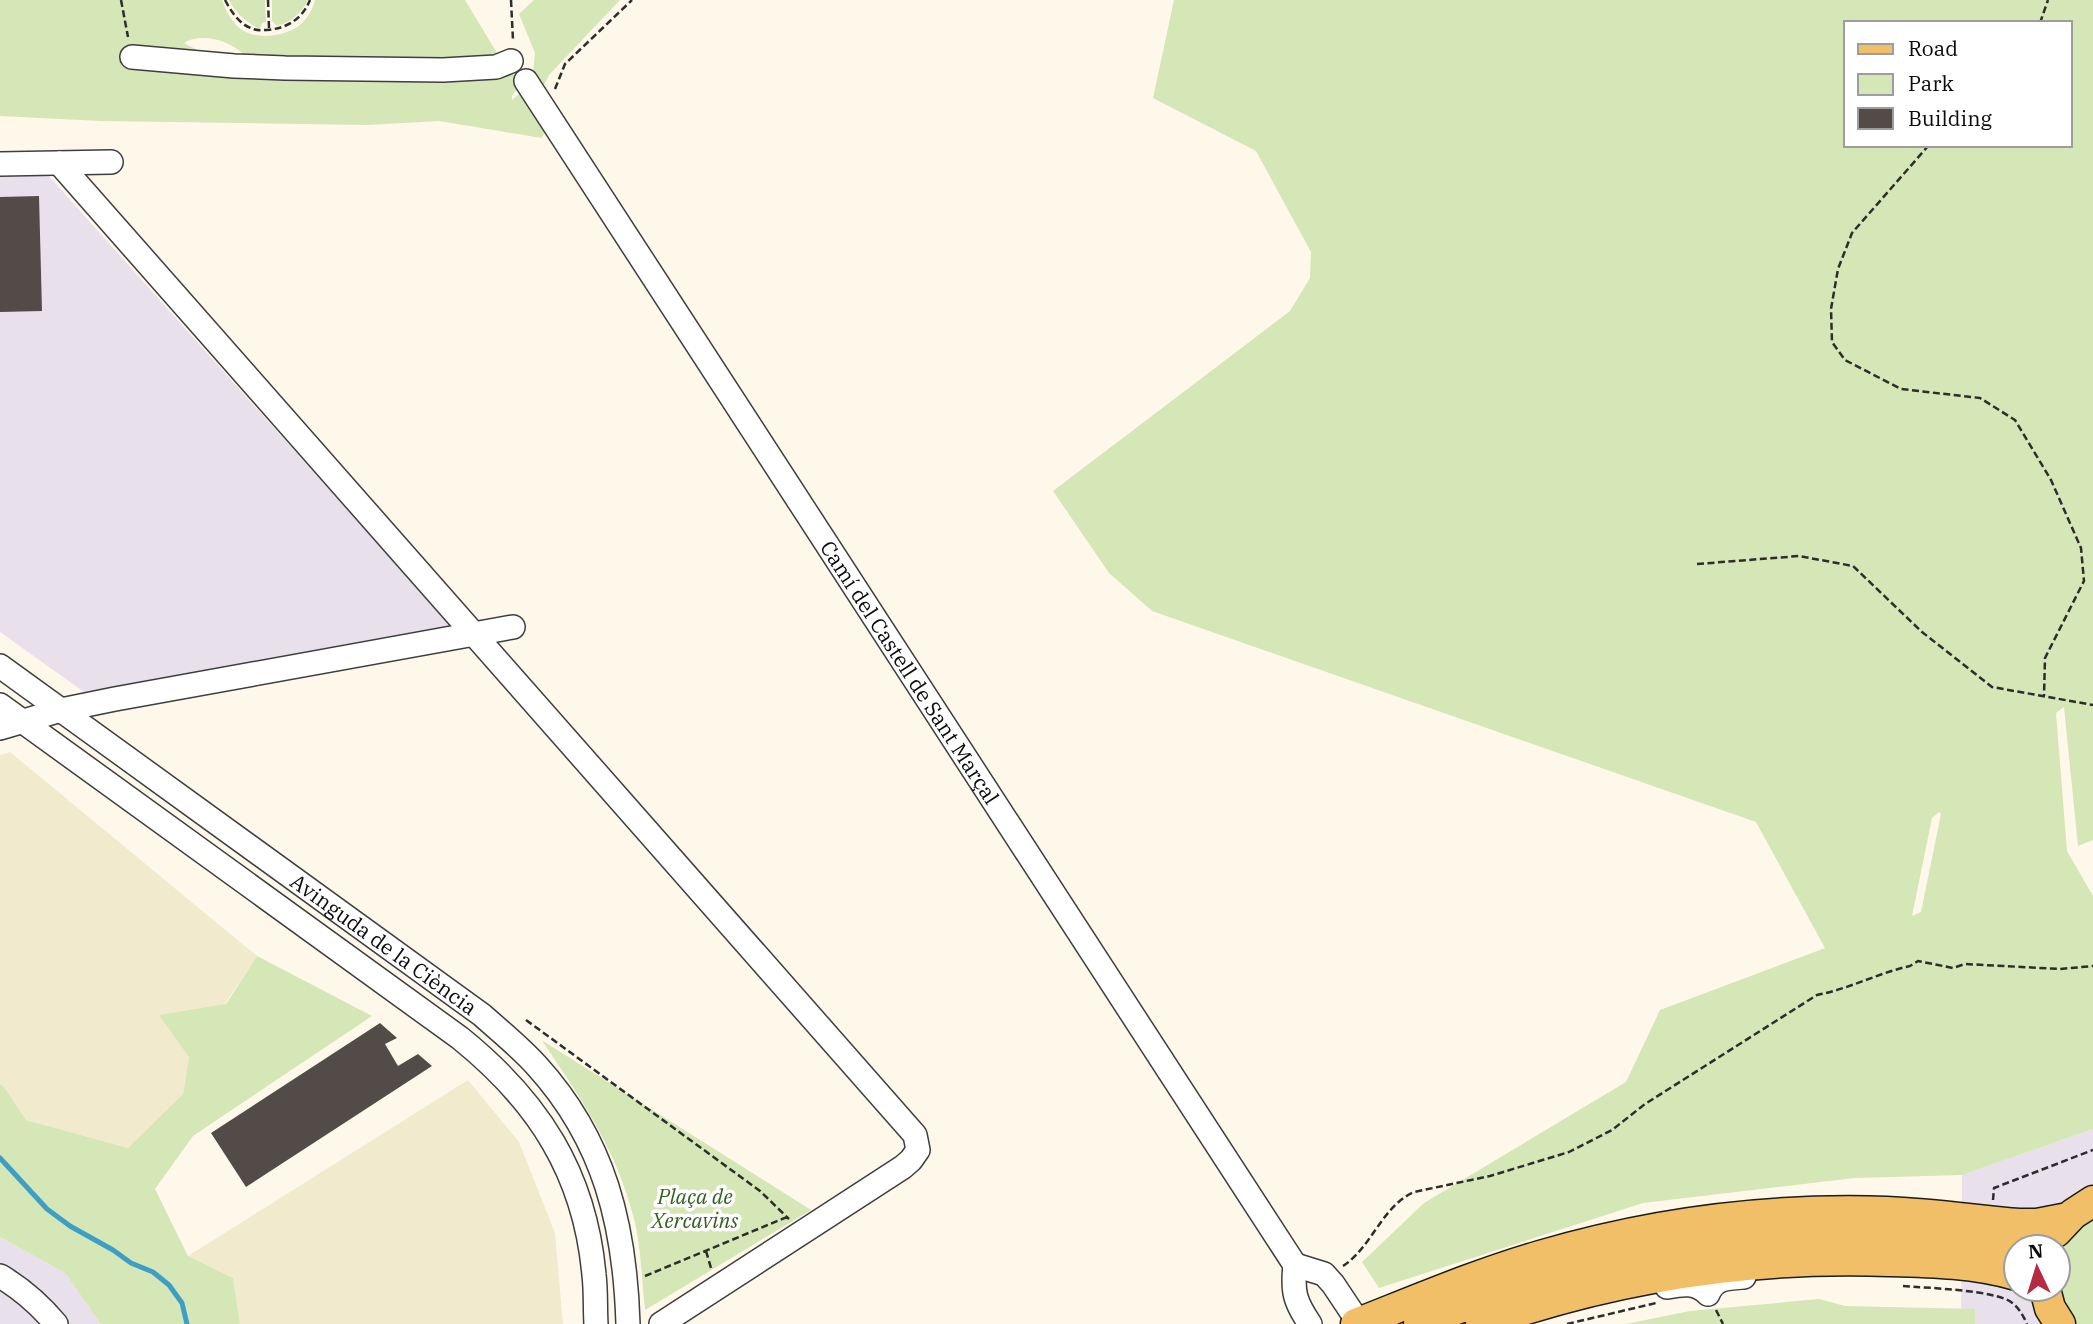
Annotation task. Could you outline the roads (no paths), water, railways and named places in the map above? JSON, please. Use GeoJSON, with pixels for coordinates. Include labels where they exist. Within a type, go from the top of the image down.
{"type":"FeatureCollection","features":[{"type":"Feature","properties":{"kind":"main road"},"geometry":{"type":"LineString","coordinates":[[2007,1233],[2019,1224],[2037,1224],[2057,1233],[2093,1201]]}},
{"type":"Feature","properties":{"kind":"main road"},"geometry":{"type":"LineString","coordinates":[[1358,1323],[1493,1271],[1595,1241],[1742,1216],[1796,1213],[1895,1248],[1979,1253],[2002,1236]]}},
{"type":"Feature","properties":{"kind":"main road"},"geometry":{"type":"LineString","coordinates":[[1419,1324],[1549,1276],[1661,1250],[1774,1236],[1850,1233],[1895,1248],[1979,1253],[2002,1267]]}},
{"type":"Feature","properties":{"kind":"main road"},"geometry":{"type":"LineString","coordinates":[[1481,1324],[1558,1313],[1623,1283],[1698,1270],[1773,1262],[1850,1259],[1895,1248]]}},
{"type":"Feature","properties":{"kind":"street"},"geometry":{"type":"LineString","coordinates":[[132,57],[234,66],[443,70],[496,67],[513,56]]}},
{"type":"Feature","properties":{"kind":"street","name":"Camí del Castell de Sant Marçal"},"geometry":{"type":"LineString","coordinates":[[526,81],[1294,1265]]}},
{"type":"Feature","properties":{"kind":"street"},"geometry":{"type":"LineString","coordinates":[[0,164],[111,162]]}},
{"type":"Feature","properties":{"kind":"street"},"geometry":{"type":"LineString","coordinates":[[59,163],[915,1135],[915,1155],[903,1167],[661,1324]]}},
{"type":"Feature","properties":{"kind":"street"},"geometry":{"type":"LineString","coordinates":[[0,728],[61,710],[513,626]]}},
{"type":"Feature","properties":{"kind":"street","name":"Avinguda de la Ciència"},"geometry":{"type":"LineString","coordinates":[[0,666],[482,1015],[538,1067],[575,1118],[605,1180],[621,1242],[627,1280],[628,1324]]}},
{"type":"Feature","properties":{"kind":"street","name":"Avinguda de la Ciència"},"geometry":{"type":"LineString","coordinates":[[0,705],[491,1063],[522,1096],[541,1122],[574,1186],[591,1250],[596,1324]]}},
{"type":"Feature","properties":{"kind":"street"},"geometry":{"type":"LineString","coordinates":[[1310,1324],[1295,1299],[1294,1265],[1324,1274],[1358,1323]]}},
{"type":"Feature","properties":{"kind":"street"},"geometry":{"type":"LineString","coordinates":[[0,1276],[42,1308],[56,1324]]}},
{"type":"Feature","properties":{"kind":"waterway"},"geometry":{"type":"LineString","coordinates":[[0,1158],[47,1209],[131,1263],[153,1272],[169,1285],[182,1303],[187,1324]]}},
{"type":"Feature","properties":{"kind":"park label","name":"Plaça de Xercavins"},"geometry":{"type":"Point","coordinates":[695,1208]}}]}
